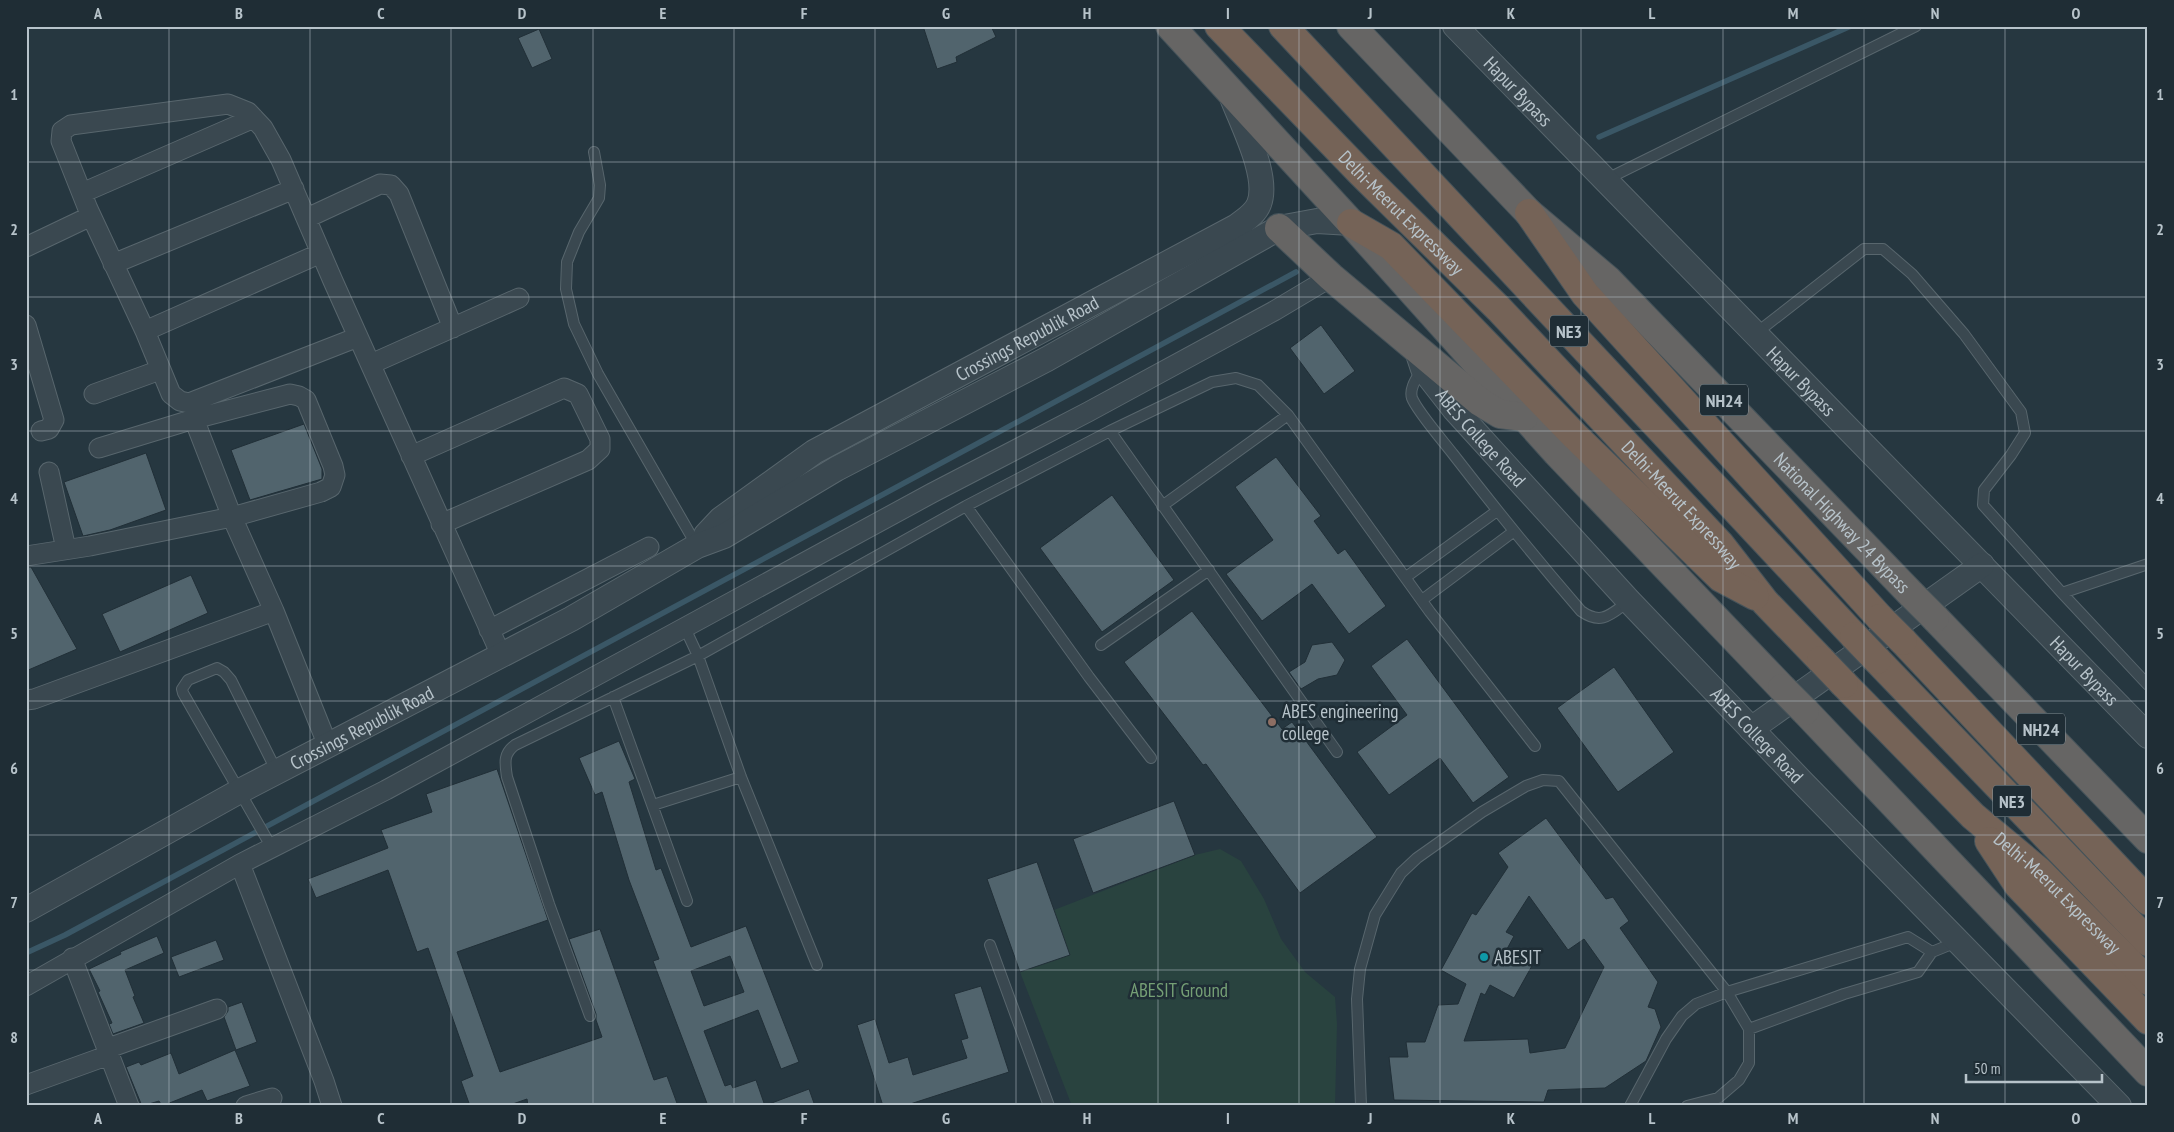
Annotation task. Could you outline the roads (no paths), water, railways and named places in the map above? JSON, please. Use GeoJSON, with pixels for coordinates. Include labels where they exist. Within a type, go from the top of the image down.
{"type":"FeatureCollection","features":[{"type":"Feature","properties":{"kind":"highway"},"geometry":{"type":"LineString","coordinates":[[1170,26],[1351,223],[1524,417],[2148,1072]]}},
{"type":"Feature","properties":{"kind":"highway","name":"Delhi-Meerut Expressway"},"geometry":{"type":"LineString","coordinates":[[1219,26],[1361,173],[1499,309],[1560,373],[1720,544],[1765,602],[1844,684],[1973,816],[2038,871],[2148,980]]}},
{"type":"Feature","properties":{"kind":"highway","name":"Delhi-Meerut Expressway"},"geometry":{"type":"LineString","coordinates":[[1283,26],[1876,660],[2148,942]]}},
{"type":"Feature","properties":{"kind":"highway","name":"National Highway 24 Bypass"},"geometry":{"type":"LineString","coordinates":[[1350,26],[1529,213],[1608,280],[2148,839]]}},
{"type":"Feature","properties":{"kind":"highway"},"geometry":{"type":"LineString","coordinates":[[1529,213],[1585,294],[1841,576],[2148,901]]}},
{"type":"Feature","properties":{"kind":"highway"},"geometry":{"type":"LineString","coordinates":[[1351,223],[1390,246],[1575,436],[1721,578],[1765,602]]}},
{"type":"Feature","properties":{"kind":"highway"},"geometry":{"type":"LineString","coordinates":[[1278,228],[1419,358],[1480,402],[1500,414],[1524,417]]}},
{"type":"Feature","properties":{"kind":"highway"},"geometry":{"type":"LineString","coordinates":[[1604,369],[1620,369],[1630,376],[1804,561],[1818,570],[1841,576]]}},
{"type":"Feature","properties":{"kind":"highway"},"geometry":{"type":"LineString","coordinates":[[1973,816],[2018,885],[2148,1020]]}},
{"type":"Feature","properties":{"kind":"street","name":"Hapur Bypass"},"geometry":{"type":"LineString","coordinates":[[1455,26],[1754,335],[2148,736]]}},
{"type":"Feature","properties":{"kind":"street","name":"Crossings Republik Road"},"geometry":{"type":"LineString","coordinates":[[697,546],[721,519],[814,452],[1237,226],[1249,217],[1260,202],[1261,183],[1254,154],[1229,90]]}},
{"type":"Feature","properties":{"kind":"street"},"geometry":{"type":"LineString","coordinates":[[358,337],[190,403],[180,402],[171,394],[145,331],[91,216],[61,141],[62,131],[70,125],[228,104],[248,112],[263,128],[281,160],[321,254],[501,655]]}},
{"type":"Feature","properties":{"kind":"street"},"geometry":{"type":"LineString","coordinates":[[82,193],[254,118]]}},
{"type":"Feature","properties":{"kind":"street"},"geometry":{"type":"LineString","coordinates":[[307,218],[380,184],[391,185],[399,194],[453,328]]}},
{"type":"Feature","properties":{"kind":"street"},"geometry":{"type":"LineString","coordinates":[[114,264],[294,189]]}},
{"type":"Feature","properties":{"kind":"street"},"geometry":{"type":"LineString","coordinates":[[26,246],[91,216]]}},
{"type":"Feature","properties":{"kind":"street","name":"Crossings Republik Road"},"geometry":{"type":"LineString","coordinates":[[26,910],[238,792],[571,619],[697,546],[724,536],[836,469],[1047,358],[1278,228],[1317,221],[1351,223]]}},
{"type":"Feature","properties":{"kind":"street"},"geometry":{"type":"LineString","coordinates":[[145,331],[321,254]]}},
{"type":"Feature","properties":{"kind":"street"},"geometry":{"type":"LineString","coordinates":[[26,986],[72,958],[240,864],[268,840],[386,790],[1331,278]]}},
{"type":"Feature","properties":{"kind":"street"},"geometry":{"type":"LineString","coordinates":[[371,364],[519,298]]}},
{"type":"Feature","properties":{"kind":"street"},"geometry":{"type":"LineString","coordinates":[[26,326],[54,420],[49,429],[41,431]]}},
{"type":"Feature","properties":{"kind":"street","name":"ABES College Road"},"geometry":{"type":"LineString","coordinates":[[1419,358],[1455,410],[1630,601],[1751,729],[2119,1106]]}},
{"type":"Feature","properties":{"kind":"street"},"geometry":{"type":"LineString","coordinates":[[94,394],[160,370]]}},
{"type":"Feature","properties":{"kind":"street"},"geometry":{"type":"LineString","coordinates":[[411,456],[564,388],[578,394],[600,439],[600,449],[596,455],[588,460],[441,524]]}},
{"type":"Feature","properties":{"kind":"street"},"geometry":{"type":"LineString","coordinates":[[26,556],[232,517],[321,492],[331,487],[335,475],[306,400],[290,394],[194,419],[99,448]]}},
{"type":"Feature","properties":{"kind":"street"},"geometry":{"type":"LineString","coordinates":[[194,419],[232,517],[274,612],[328,746]]}},
{"type":"Feature","properties":{"kind":"street"},"geometry":{"type":"LineString","coordinates":[[49,472],[66,549]]}},
{"type":"Feature","properties":{"kind":"street"},"geometry":{"type":"LineString","coordinates":[[489,630],[650,547]]}},
{"type":"Feature","properties":{"kind":"street"},"geometry":{"type":"LineString","coordinates":[[1751,729],[1982,565]]}},
{"type":"Feature","properties":{"kind":"street"},"geometry":{"type":"LineString","coordinates":[[26,700],[34,699],[274,612]]}},
{"type":"Feature","properties":{"kind":"street"},"geometry":{"type":"LineString","coordinates":[[240,864],[332,1106]]}},
{"type":"Feature","properties":{"kind":"street"},"geometry":{"type":"LineString","coordinates":[[72,958],[129,1106]]}},
{"type":"Feature","properties":{"kind":"street"},"geometry":{"type":"LineString","coordinates":[[26,1085],[217,1009]]}},
{"type":"Feature","properties":{"kind":"street"},"geometry":{"type":"LineString","coordinates":[[246,1106],[272,1098]]}},
{"type":"Feature","properties":{"kind":"lane"},"geometry":{"type":"LineString","coordinates":[[1604,181],[1916,26]]}},
{"type":"Feature","properties":{"kind":"lane"},"geometry":{"type":"LineString","coordinates":[[594,152],[600,185],[600,198],[580,232],[567,262],[566,289],[574,324],[598,374],[697,546]]}},
{"type":"Feature","properties":{"kind":"lane"},"geometry":{"type":"LineString","coordinates":[[1754,335],[1864,249],[1883,249],[1905,268],[1964,334],[2021,412],[2025,433],[2012,455],[1984,490],[1983,505],[2062,594],[2148,685]]}},
{"type":"Feature","properties":{"kind":"lane"},"geometry":{"type":"LineString","coordinates":[[1419,358],[1412,398],[1434,430],[1513,532],[1581,611],[1592,619],[1604,618],[1630,601]]}},
{"type":"Feature","properties":{"kind":"lane"},"geometry":{"type":"LineString","coordinates":[[590,1016],[543,886],[507,777],[504,760],[508,751],[515,744],[698,656],[966,506],[1110,431],[1212,382],[1236,378],[1258,385],[1288,415],[1422,600],[1535,746]]}},
{"type":"Feature","properties":{"kind":"lane"},"geometry":{"type":"LineString","coordinates":[[1162,506],[1288,415]]}},
{"type":"Feature","properties":{"kind":"lane"},"geometry":{"type":"LineString","coordinates":[[1110,431],[1337,752]]}},
{"type":"Feature","properties":{"kind":"lane"},"geometry":{"type":"LineString","coordinates":[[966,506],[1089,678],[1151,758]]}},
{"type":"Feature","properties":{"kind":"lane"},"geometry":{"type":"LineString","coordinates":[[1406,577],[1497,511]]}},
{"type":"Feature","properties":{"kind":"lane"},"geometry":{"type":"LineString","coordinates":[[1422,600],[1513,532]]}},
{"type":"Feature","properties":{"kind":"lane"},"geometry":{"type":"LineString","coordinates":[[2062,594],[2148,564]]}},
{"type":"Feature","properties":{"kind":"lane"},"geometry":{"type":"LineString","coordinates":[[1101,645],[1209,570]]}},
{"type":"Feature","properties":{"kind":"lane"},"geometry":{"type":"LineString","coordinates":[[686,628],[698,656],[741,777],[817,965]]}},
{"type":"Feature","properties":{"kind":"lane"},"geometry":{"type":"LineString","coordinates":[[268,840],[238,792],[183,693],[182,689],[188,680],[218,668],[224,672],[277,772]]}},
{"type":"Feature","properties":{"kind":"lane"},"geometry":{"type":"LineString","coordinates":[[613,698],[687,901]]}},
{"type":"Feature","properties":{"kind":"lane"},"geometry":{"type":"LineString","coordinates":[[653,805],[741,777]]}},
{"type":"Feature","properties":{"kind":"lane"},"geometry":{"type":"LineString","coordinates":[[1361,1106],[1357,999],[1360,969],[1375,915],[1401,873],[1417,858],[1482,812],[1526,786],[1543,780],[1559,781],[1728,992],[1749,1030],[1749,1063],[1739,1080],[1718,1098],[1687,1106]]}},
{"type":"Feature","properties":{"kind":"lane"},"geometry":{"type":"LineString","coordinates":[[1630,1106],[1666,1039],[1682,1016],[1696,1004],[1728,992],[1908,937],[1932,952]]}},
{"type":"Feature","properties":{"kind":"lane"},"geometry":{"type":"LineString","coordinates":[[1749,1030],[1844,994],[1918,972],[1932,952],[1959,941]]}},
{"type":"Feature","properties":{"kind":"lane"},"geometry":{"type":"LineString","coordinates":[[990,945],[1049,1106]]}},
{"type":"Feature","properties":{"kind":"waterway"},"geometry":{"type":"LineString","coordinates":[[1599,137],[1851,26]]}},
{"type":"Feature","properties":{"kind":"waterway"},"geometry":{"type":"LineString","coordinates":[[26,953],[65,935],[1296,272]]}},
{"type":"Feature","properties":{"kind":"place","name":"ABES engineering college"},"geometry":{"type":"Point","coordinates":[1272,722]}},
{"type":"Feature","properties":{"kind":"place","name":"ABESIT"},"geometry":{"type":"Point","coordinates":[1484,957]}},
{"type":"Feature","properties":{"kind":"park label","name":"ABESIT Ground"},"geometry":{"type":"Point","coordinates":[1179,990]}}]}
